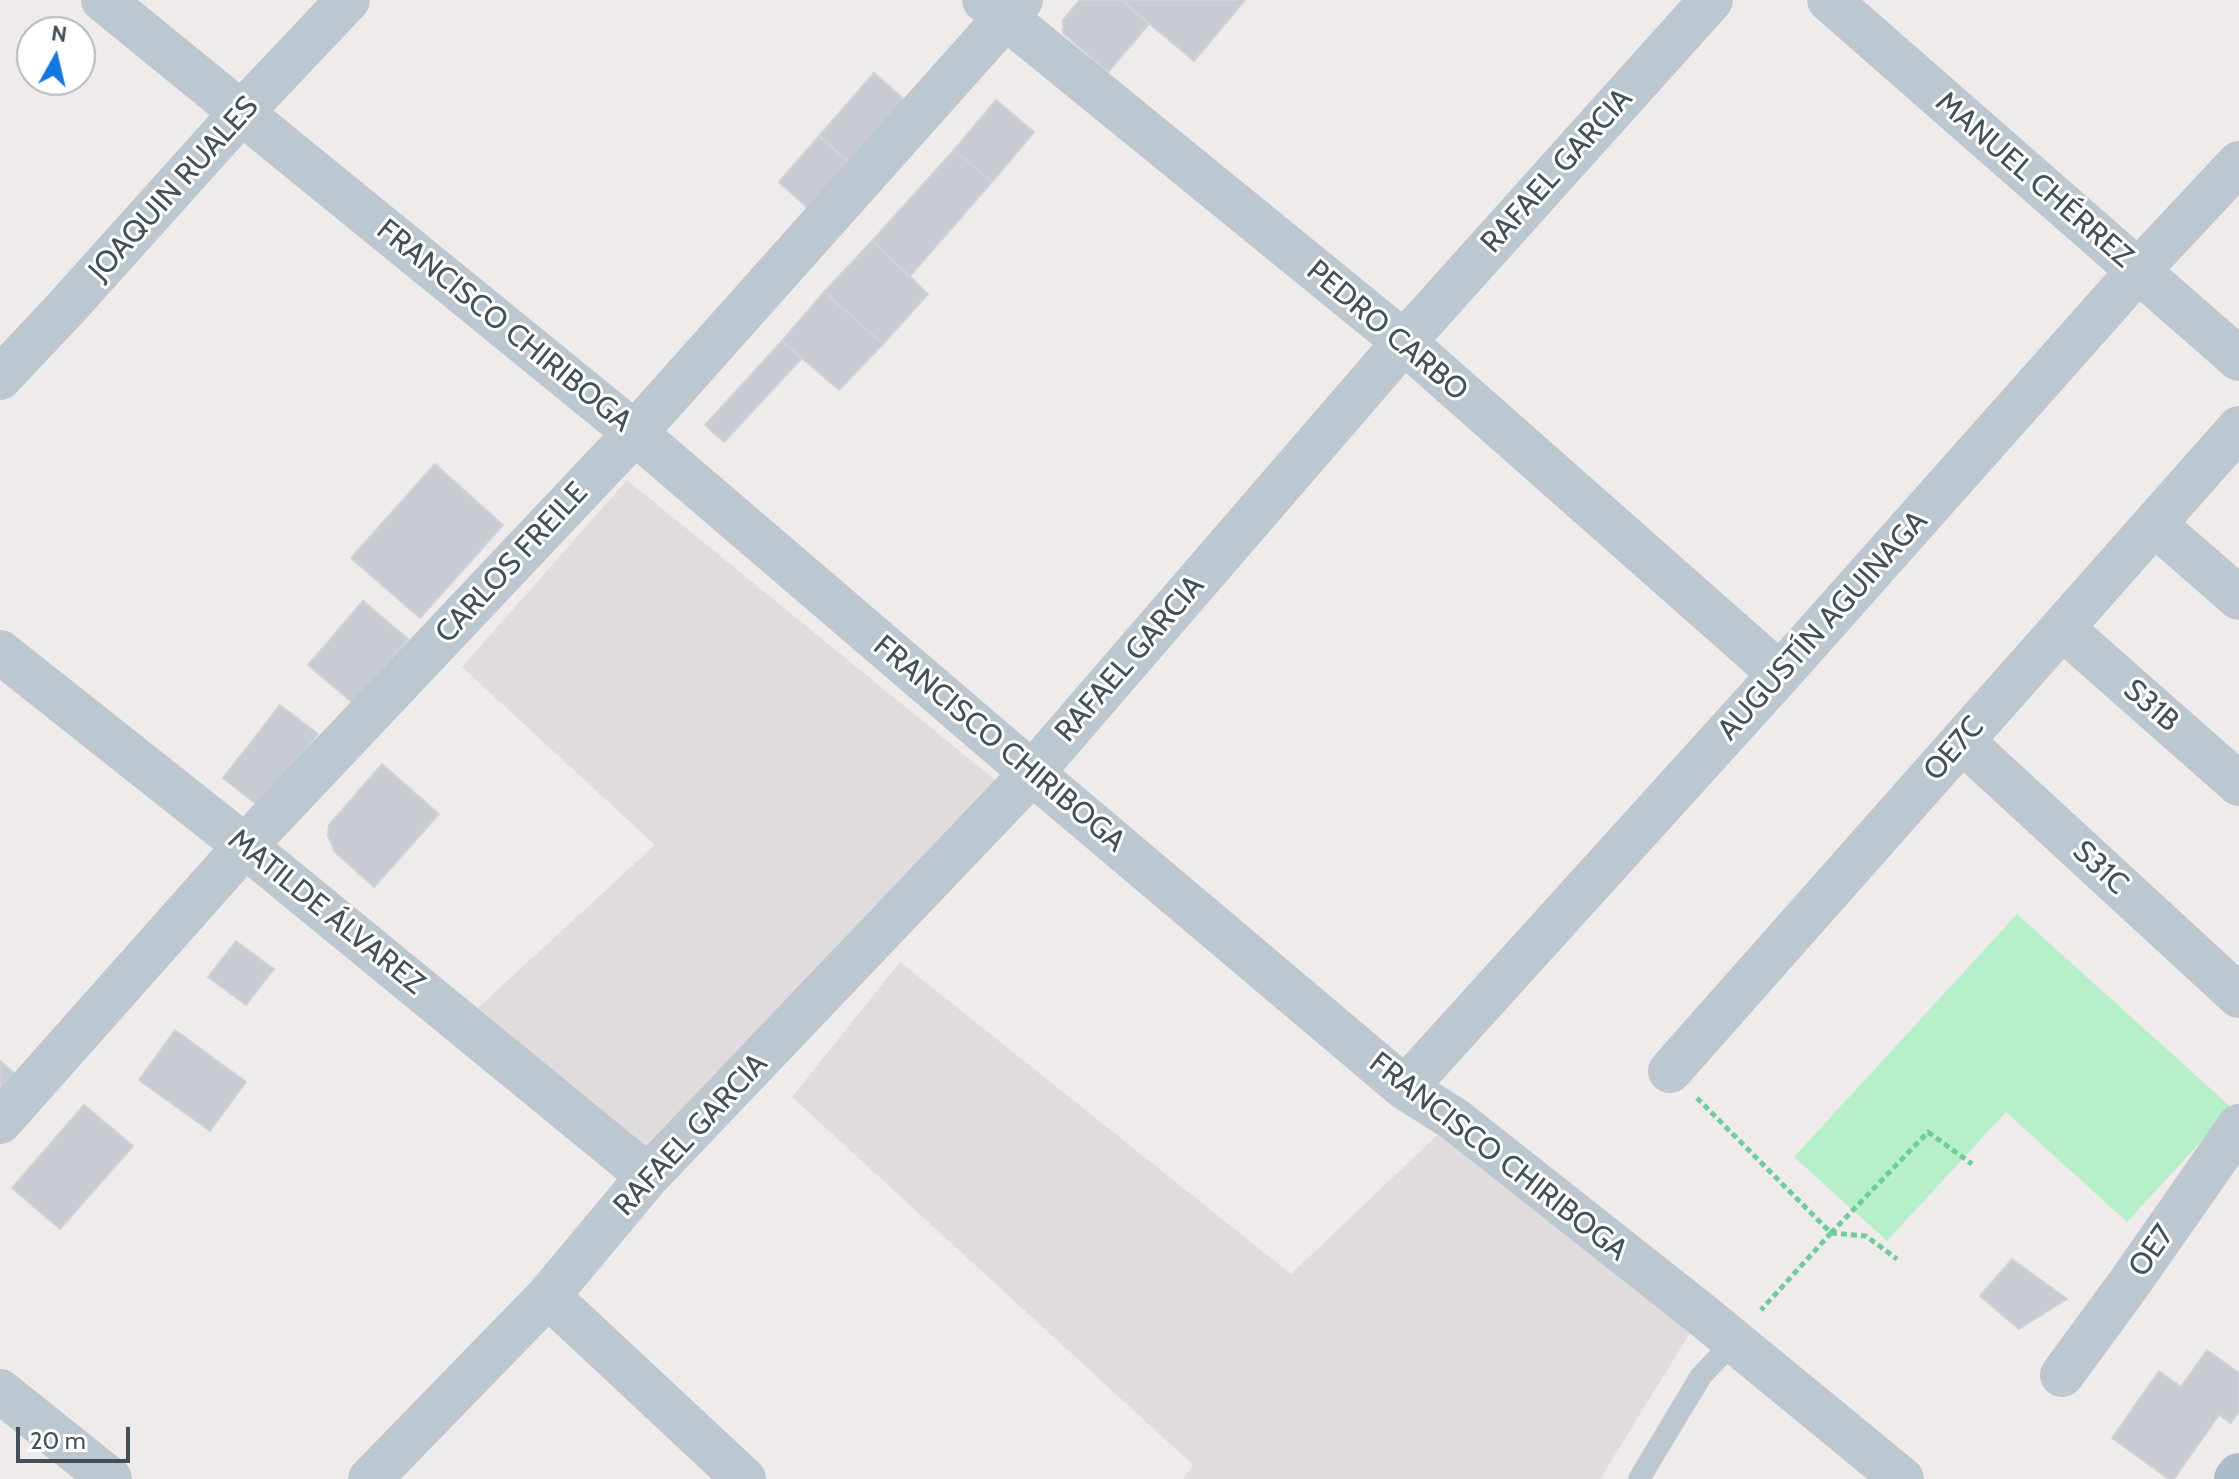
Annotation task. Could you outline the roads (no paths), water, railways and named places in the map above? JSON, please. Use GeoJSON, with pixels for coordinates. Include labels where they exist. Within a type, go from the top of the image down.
{"type":"FeatureCollection","features":[{"type":"Feature","properties":{"kind":"street","name":"FRANCISCO CHIRIBOGA"},"geometry":{"type":"LineString","coordinates":[[103,0],[635,433],[1405,1088],[1454,1119],[1734,1341],[1857,1464],[1902,1479]]}},
{"type":"Feature","properties":{"kind":"street","name":"JOAQUIN RUALES"},"geometry":{"type":"LineString","coordinates":[[0,378],[348,0]]}},
{"type":"Feature","properties":{"kind":"street","name":"RAFAEL GARCIA"},"geometry":{"type":"LineString","coordinates":[[370,1479],[548,1296],[648,1176],[1032,773],[1404,342],[1711,0]]}},
{"type":"Feature","properties":{"kind":"street","name":"MANUEL CHÉRREZ"},"geometry":{"type":"LineString","coordinates":[[1829,0],[2239,359]]}},
{"type":"Feature","properties":{"kind":"street","name":"PEDRO CARBO"},"geometry":{"type":"LineString","coordinates":[[1003,6],[1404,342],[1780,674]]}},
{"type":"Feature","properties":{"kind":"street","name":"CARLOS FREILE"},"geometry":{"type":"LineString","coordinates":[[0,1122],[245,846],[635,433],[1003,6]]}},
{"type":"Feature","properties":{"kind":"street","name":"AUGUSTÍN AGUINAGA"},"geometry":{"type":"LineString","coordinates":[[1405,1088],[1780,674],[2138,271],[2239,163]]}},
{"type":"Feature","properties":{"kind":"street","name":"OE7C"},"geometry":{"type":"LineString","coordinates":[[1670,1071],[2239,428]]}},
{"type":"Feature","properties":{"kind":"street"},"geometry":{"type":"LineString","coordinates":[[2154,524],[2239,598]]}},
{"type":"Feature","properties":{"kind":"street","name":"S31B"},"geometry":{"type":"LineString","coordinates":[[2062,628],[2239,784]]}},
{"type":"Feature","properties":{"kind":"street","name":"MATILDE ÁLVAREZ"},"geometry":{"type":"LineString","coordinates":[[0,652],[245,846],[648,1176]]}},
{"type":"Feature","properties":{"kind":"street","name":"S31C"},"geometry":{"type":"LineString","coordinates":[[1962,741],[2239,996]]}},
{"type":"Feature","properties":{"kind":"street","name":"OE7"},"geometry":{"type":"LineString","coordinates":[[2062,1375],[2239,1126]]}},
{"type":"Feature","properties":{"kind":"street"},"geometry":{"type":"LineString","coordinates":[[548,1296],[744,1479]]}},
{"type":"Feature","properties":{"kind":"street"},"geometry":{"type":"LineString","coordinates":[[0,1391],[110,1479]]}},
{"type":"Feature","properties":{"kind":"lane"},"geometry":{"type":"LineString","coordinates":[[1639,1479],[1701,1376],[1734,1341]]}}]}
